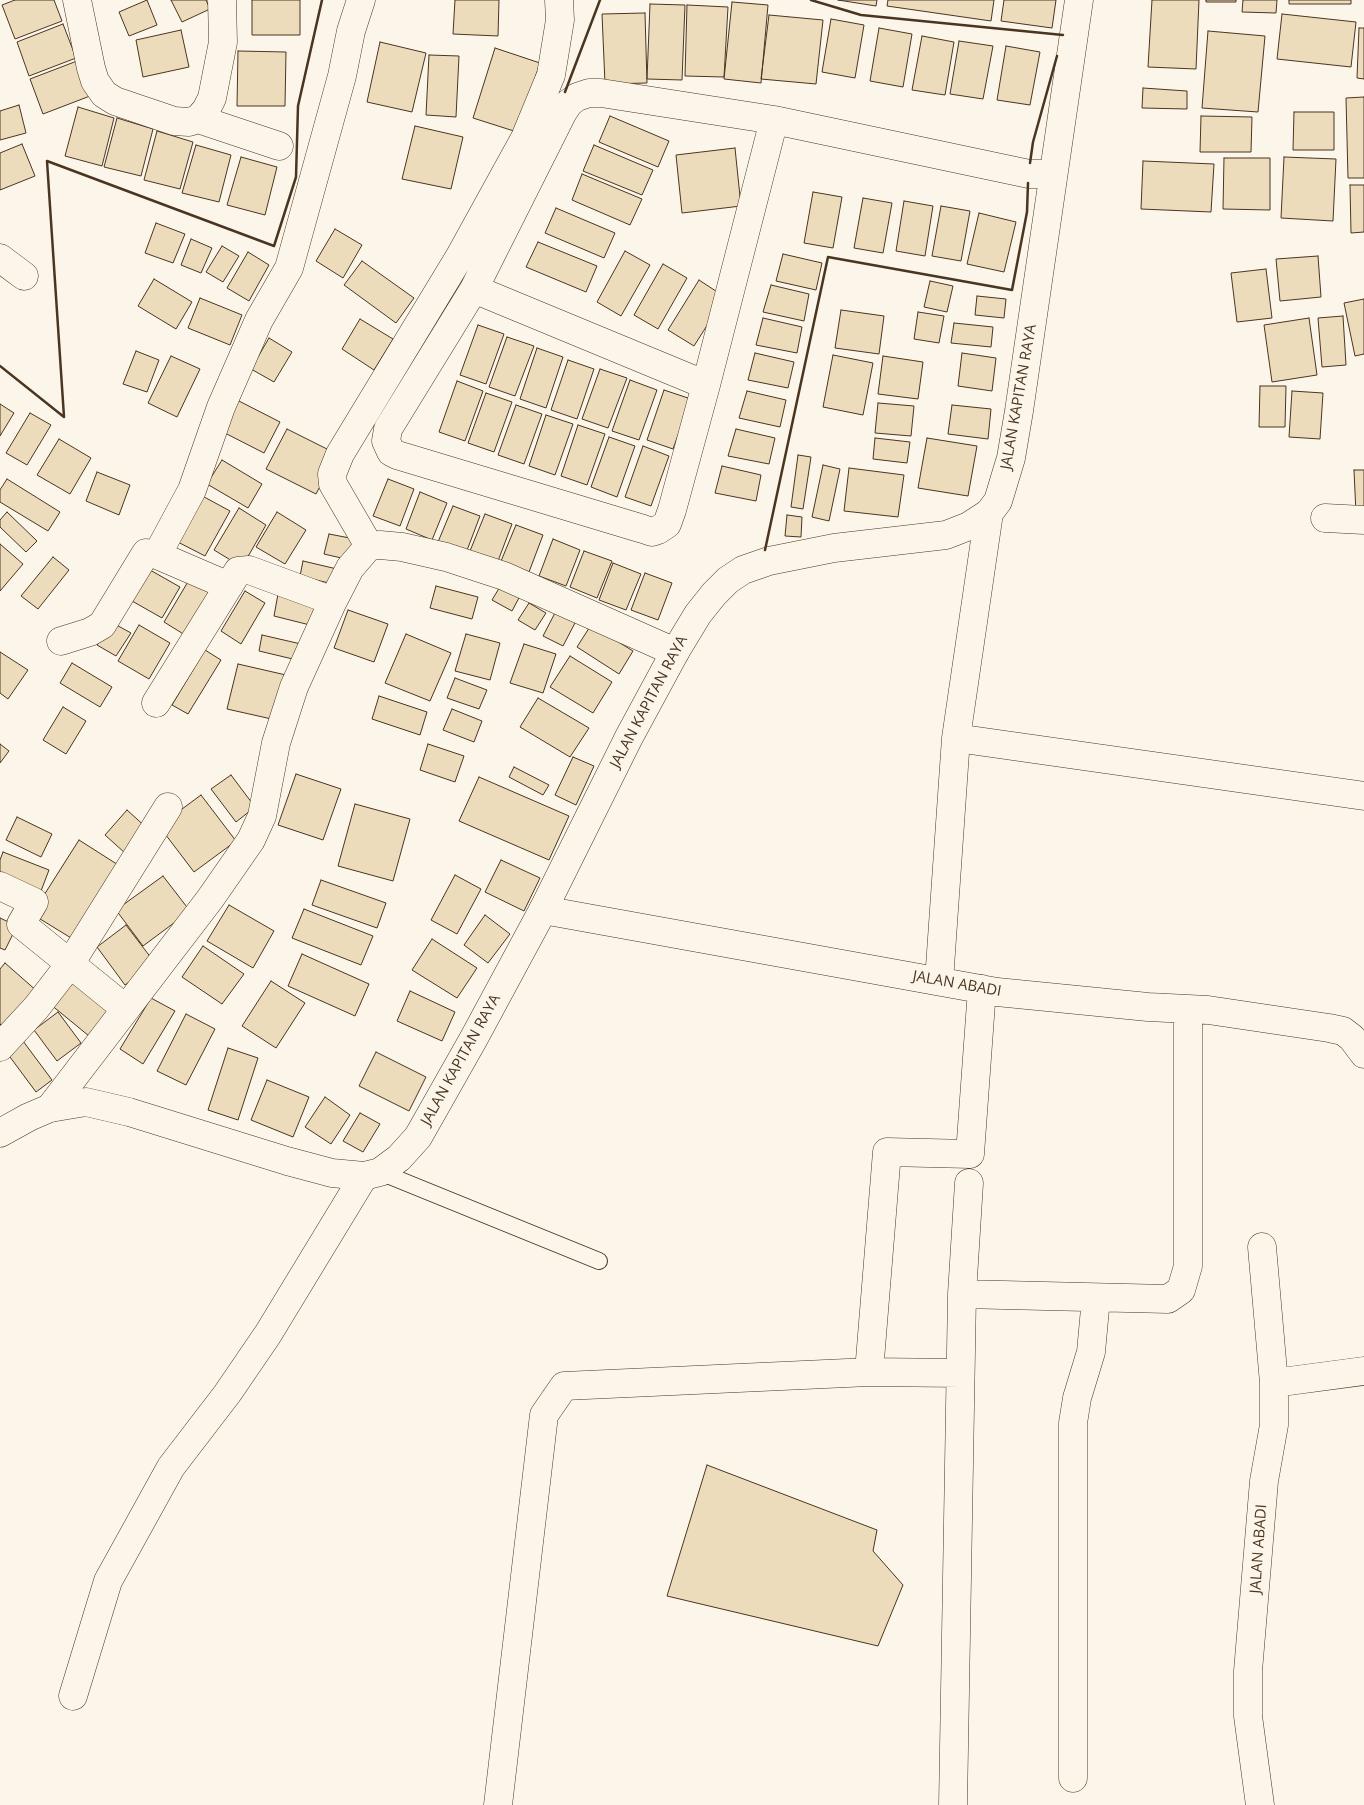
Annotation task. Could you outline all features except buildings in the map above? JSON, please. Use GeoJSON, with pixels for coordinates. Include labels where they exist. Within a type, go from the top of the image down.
{"type":"FeatureCollection","features":[{"type":"Feature","properties":{"kind":"street"},"geometry":{"type":"LineString","coordinates":[[77,0],[91,68],[95,81],[104,94],[115,101],[174,121],[189,122],[198,119],[206,110],[212,98],[223,42],[222,0]]}},
{"type":"Feature","properties":{"kind":"street"},"geometry":{"type":"LineString","coordinates":[[157,555],[192,490],[221,408],[259,320],[289,268],[361,0]]}},
{"type":"Feature","properties":{"kind":"street"},"geometry":{"type":"LineString","coordinates":[[368,546],[333,484],[332,474],[340,454],[460,256],[525,138],[551,75],[560,20],[559,0]]}},
{"type":"Feature","properties":{"kind":"street","name":"JALAN KAPITAN RAYA"},"geometry":{"type":"LineString","coordinates":[[372,1174],[399,1158],[418,1137],[543,910],[624,746],[675,652],[698,614],[714,594],[728,580],[743,570],[792,555],[834,548],[946,535],[969,526],[989,513],[998,500],[1011,458],[1044,250],[1053,174],[1079,0]]}},
{"type":"Feature","properties":{"kind":"street"},"geometry":{"type":"LineString","coordinates":[[774,120],[670,518],[662,528],[652,532],[396,455],[388,447],[386,441],[388,429],[474,289],[563,112],[569,103],[577,97],[589,93],[601,93],[774,120],[1029,174],[1053,174]]}},
{"type":"Feature","properties":{"kind":"street"},"geometry":{"type":"LineString","coordinates":[[198,119],[279,146]]}},
{"type":"Feature","properties":{"kind":"street"},"geometry":{"type":"LineString","coordinates":[[0,258],[24,276]]}},
{"type":"Feature","properties":{"kind":"street"},"geometry":{"type":"LineString","coordinates":[[474,289],[706,385]]}},
{"type":"Feature","properties":{"kind":"street"},"geometry":{"type":"LineString","coordinates":[[939,981],[956,738],[989,513]]}},
{"type":"Feature","properties":{"kind":"street"},"geometry":{"type":"LineString","coordinates":[[1325,518],[1364,520]]}},
{"type":"Feature","properties":{"kind":"street"},"geometry":{"type":"LineString","coordinates":[[50,1108],[210,899],[251,840],[262,816],[276,744],[289,701],[333,601],[350,568],[368,546],[402,547],[446,557],[504,576],[675,652]]}},
{"type":"Feature","properties":{"kind":"street"},"geometry":{"type":"LineString","coordinates":[[61,640],[90,632],[102,625],[146,553],[157,555],[229,586]]}},
{"type":"Feature","properties":{"kind":"street"},"geometry":{"type":"LineString","coordinates":[[156,703],[238,571],[249,570],[333,601]]}},
{"type":"Feature","properties":{"kind":"street"},"geometry":{"type":"LineString","coordinates":[[956,738],[1364,796]]}},
{"type":"Feature","properties":{"kind":"street"},"geometry":{"type":"LineString","coordinates":[[0,1047],[36,1008],[70,964],[168,808]]}},
{"type":"Feature","properties":{"kind":"street"},"geometry":{"type":"LineString","coordinates":[[0,886],[34,902],[21,924],[126,1009]]}},
{"type":"Feature","properties":{"kind":"street","name":"JALAN ABADI"},"geometry":{"type":"LineString","coordinates":[[543,910],[998,992],[1148,1007],[1217,1011],[1343,1031],[1352,1038],[1364,1054]]}},
{"type":"Feature","properties":{"kind":"street"},"geometry":{"type":"LineString","coordinates":[[869,1372],[887,1152],[970,1154],[982,989]]}},
{"type":"Feature","properties":{"kind":"street"},"geometry":{"type":"LineString","coordinates":[[962,1294],[1168,1299],[1181,1290],[1188,1266],[1188,1009]]}},
{"type":"Feature","properties":{"kind":"street"},"geometry":{"type":"LineString","coordinates":[[0,1133],[50,1108],[86,1102],[106,1106],[332,1173],[372,1174]]}},
{"type":"Feature","properties":{"kind":"street"},"geometry":{"type":"LineString","coordinates":[[73,1696],[108,1581],[171,1467],[227,1394],[372,1174]]}},
{"type":"Feature","properties":{"kind":"street"},"geometry":{"type":"LineString","coordinates":[[953,1805],[962,1294],[969,1183]]}},
{"type":"Feature","properties":{"kind":"street","name":"JALAN ABADI"},"geometry":{"type":"LineString","coordinates":[[1260,1805],[1248,1716],[1248,1671],[1255,1607],[1264,1481],[1274,1425],[1274,1383],[1262,1247]]}},
{"type":"Feature","properties":{"kind":"street"},"geometry":{"type":"LineString","coordinates":[[1073,1778],[1073,1423],[1077,1398],[1091,1352],[1096,1298]]}},
{"type":"Feature","properties":{"kind":"street"},"geometry":{"type":"LineString","coordinates":[[1274,1383],[1364,1371]]}},
{"type":"Feature","properties":{"kind":"street"},"geometry":{"type":"LineString","coordinates":[[498,1805],[544,1415],[564,1386],[869,1372],[960,1374]]}},
{"type":"Feature","properties":{"kind":"lane"},"geometry":{"type":"LineString","coordinates":[[372,1174],[599,1261]]}},
{"type":"Feature","properties":{"kind":"wall"},"geometry":{"type":"LineString","coordinates":[[0,366],[64,417],[47,161],[274,246],[296,177],[298,106],[322,0]]}},
{"type":"Feature","properties":{"kind":"wall"},"geometry":{"type":"LineString","coordinates":[[565,92],[600,0]]}},
{"type":"Feature","properties":{"kind":"wall"},"geometry":{"type":"LineString","coordinates":[[811,0],[861,15],[1063,35]]}},
{"type":"Feature","properties":{"kind":"wall"},"geometry":{"type":"LineString","coordinates":[[1030,163],[1033,142],[1057,56]]}},
{"type":"Feature","properties":{"kind":"wall"},"geometry":{"type":"LineString","coordinates":[[765,550],[828,257],[1012,290],[1027,212],[1028,183]]}}]}
